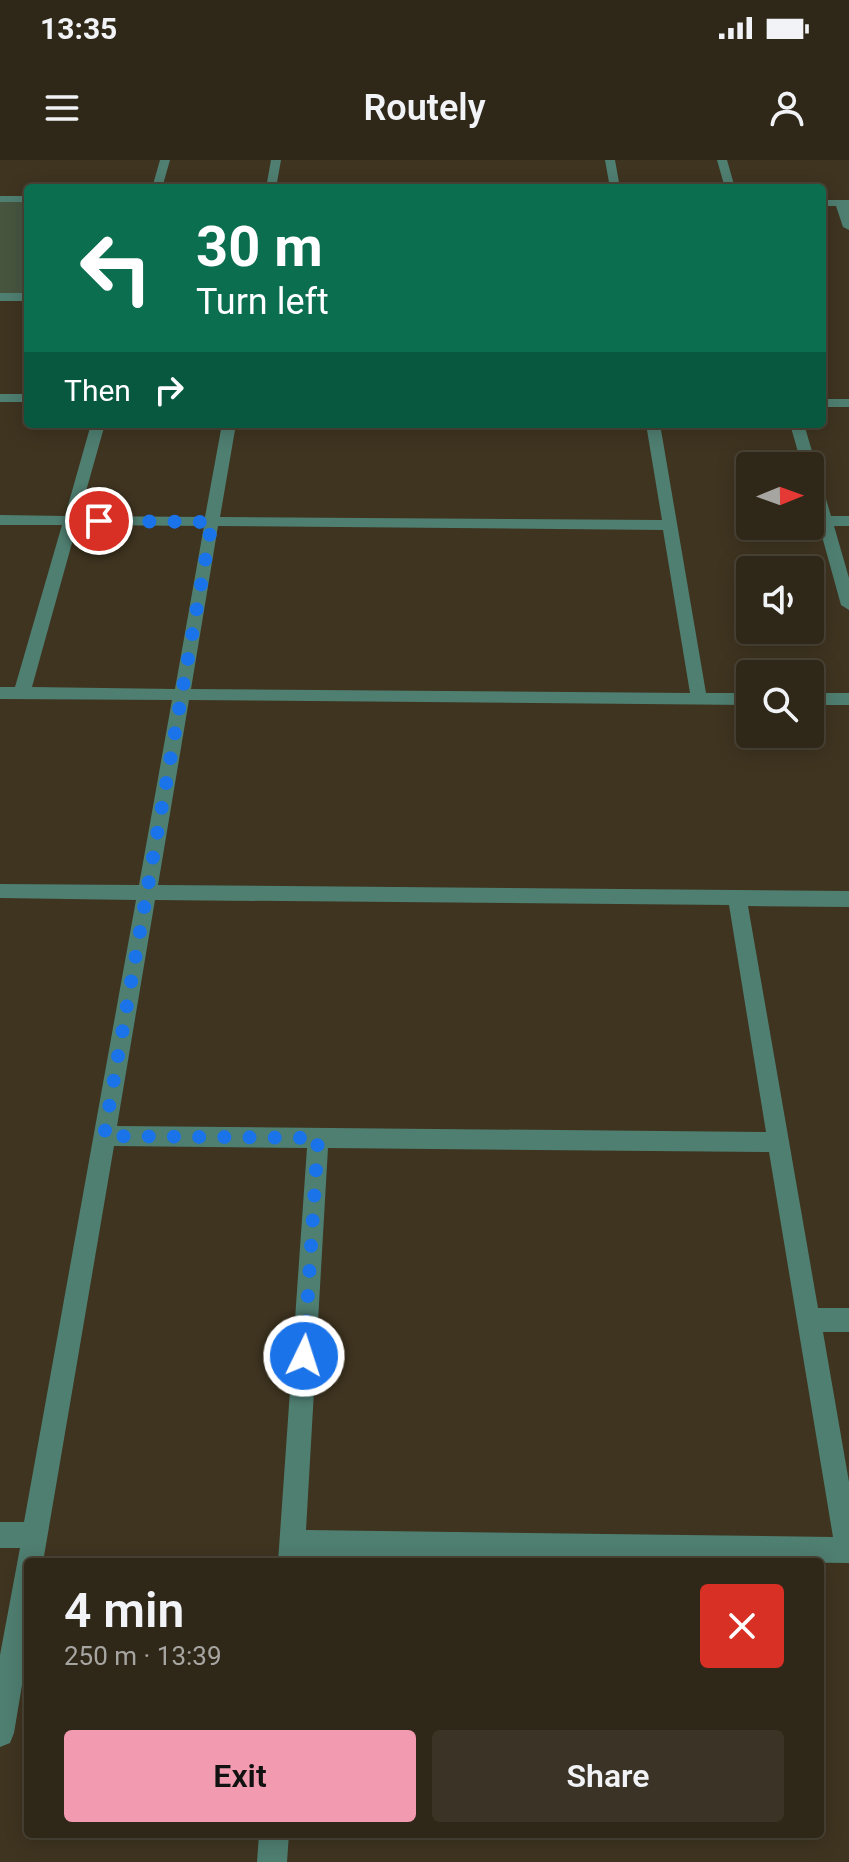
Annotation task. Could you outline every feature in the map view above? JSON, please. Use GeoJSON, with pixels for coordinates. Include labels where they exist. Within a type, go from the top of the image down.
{"type":"FeatureCollection","features":[{"type":"Feature","properties":{"kind":"street"},"geometry":{"type":"LineString","coordinates":[[158,184],[165,160]]}},
{"type":"Feature","properties":{"kind":"street"},"geometry":{"type":"LineString","coordinates":[[272,184],[276,160]]}},
{"type":"Feature","properties":{"kind":"street"},"geometry":{"type":"LineString","coordinates":[[610,160],[614,184]]}},
{"type":"Feature","properties":{"kind":"street"},"geometry":{"type":"LineString","coordinates":[[722,160],[729,184]]}},
{"type":"Feature","properties":{"kind":"street"},"geometry":{"type":"LineString","coordinates":[[0,199],[24,199]]}},
{"type":"Feature","properties":{"kind":"street"},"geometry":{"type":"LineString","coordinates":[[844,203],[849,227]]}},
{"type":"Feature","properties":{"kind":"street"},"geometry":{"type":"LineString","coordinates":[[0,297],[24,297]]}},
{"type":"Feature","properties":{"kind":"street"},"geometry":{"type":"LineString","coordinates":[[0,398],[24,398]]}},
{"type":"Feature","properties":{"kind":"street"},"geometry":{"type":"LineString","coordinates":[[826,403],[849,403]]}},
{"type":"Feature","properties":{"kind":"street"},"geometry":{"type":"LineString","coordinates":[[22,693],[97,428]]}},
{"type":"Feature","properties":{"kind":"street"},"geometry":{"type":"LineString","coordinates":[[31,1558],[228,428]]}},
{"type":"Feature","properties":{"kind":"street"},"geometry":{"type":"LineString","coordinates":[[654,428],[699,698]]}},
{"type":"Feature","properties":{"kind":"street"},"geometry":{"type":"LineString","coordinates":[[798,428],[805,452]]}},
{"type":"Feature","properties":{"kind":"street"},"geometry":{"type":"LineString","coordinates":[[824,517],[849,605]]}},
{"type":"Feature","properties":{"kind":"street"},"geometry":{"type":"LineString","coordinates":[[0,520],[670,525]]}},
{"type":"Feature","properties":{"kind":"street"},"geometry":{"type":"LineString","coordinates":[[825,521],[849,521]]}},
{"type":"Feature","properties":{"kind":"street"},"geometry":{"type":"LineString","coordinates":[[0,693],[736,699]]}},
{"type":"Feature","properties":{"kind":"street"},"geometry":{"type":"LineString","coordinates":[[824,699],[849,699]]}},
{"type":"Feature","properties":{"kind":"street"},"geometry":{"type":"LineString","coordinates":[[0,891],[849,899]]}},
{"type":"Feature","properties":{"kind":"street"},"geometry":{"type":"LineString","coordinates":[[318,1138],[291,1553],[849,1550],[737,898]]}},
{"type":"Feature","properties":{"kind":"street"},"geometry":{"type":"LineString","coordinates":[[104,1136],[779,1142]]}},
{"type":"Feature","properties":{"kind":"street"},"geometry":{"type":"LineString","coordinates":[[809,1320],[849,1320]]}},
{"type":"Feature","properties":{"kind":"street"},"geometry":{"type":"LineString","coordinates":[[0,1535],[34,1535]]}},
{"type":"Feature","properties":{"kind":"street"},"geometry":{"type":"LineString","coordinates":[[0,1733],[24,1594]]}},
{"type":"Feature","properties":{"kind":"street"},"geometry":{"type":"LineString","coordinates":[[272,1862],[274,1838]]}},
{"type":"Feature","properties":{"kind":"green space"},"geometry":{"type":"Polygon","coordinates":[[[0,202],[24,202],[24,293],[0,293],[0,202]]]}},
{"type":"Feature","properties":{"kind":"route"},"geometry":{"type":"LineString","coordinates":[[99,521],[212,522],[104,1136],[318,1138],[304,1356]]}}]}
